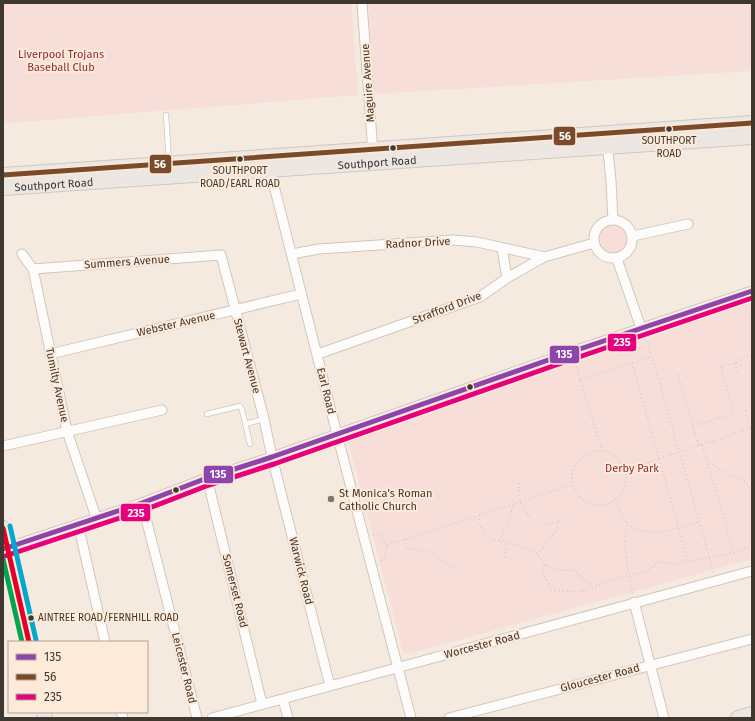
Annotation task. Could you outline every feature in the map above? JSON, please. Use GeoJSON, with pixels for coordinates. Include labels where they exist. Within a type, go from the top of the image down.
{"type":"FeatureCollection","features":[{"type":"Feature","properties":{"kind":"main road","name":"Southport Road"},"geometry":{"type":"LineString","coordinates":[[607,140],[752,123]]}},
{"type":"Feature","properties":{"kind":"main road","name":"Southport Road"},"geometry":{"type":"LineString","coordinates":[[3,188],[269,163],[607,140],[752,137]]}},
{"type":"Feature","properties":{"kind":"main road","name":"Southport Road"},"geometry":{"type":"LineString","coordinates":[[3,175],[169,163],[269,163]]}},
{"type":"Feature","properties":{"kind":"main road"},"geometry":{"type":"LineString","coordinates":[[3,528],[5,548],[29,641]]}},
{"type":"Feature","properties":{"kind":"main road"},"geometry":{"type":"LineString","coordinates":[[738,718],[752,714]]}},
{"type":"Feature","properties":{"kind":"street","name":"Maguire Avenue"},"geometry":{"type":"LineString","coordinates":[[362,3],[373,156]]}},
{"type":"Feature","properties":{"kind":"street"},"geometry":{"type":"LineString","coordinates":[[607,140],[613,220]]}},
{"type":"Feature","properties":{"kind":"street","name":"Earl Road"},"geometry":{"type":"LineString","coordinates":[[269,163],[301,294],[318,354],[337,434],[411,718]]}},
{"type":"Feature","properties":{"kind":"street"},"geometry":{"type":"LineString","coordinates":[[613,220],[622,222],[630,228],[633,236],[631,248],[624,256],[617,259],[604,257],[599,253],[594,243],[594,236],[599,226],[604,222],[613,220]]}},
{"type":"Feature","properties":{"kind":"street"},"geometry":{"type":"LineString","coordinates":[[633,236],[688,224]]}},
{"type":"Feature","properties":{"kind":"street","name":"Radnor Drive"},"geometry":{"type":"LineString","coordinates":[[292,254],[319,249],[453,240],[477,242],[544,257]]}},
{"type":"Feature","properties":{"kind":"street","name":"Strafford Drive"},"geometry":{"type":"LineString","coordinates":[[318,354],[480,297],[507,278],[544,257],[594,243]]}},
{"type":"Feature","properties":{"kind":"street"},"geometry":{"type":"LineString","coordinates":[[502,248],[507,278]]}},
{"type":"Feature","properties":{"kind":"street","name":"Tumilty Avenue"},"geometry":{"type":"LineString","coordinates":[[22,254],[33,269],[67,431],[96,517]]}},
{"type":"Feature","properties":{"kind":"street","name":"Summers Avenue"},"geometry":{"type":"LineString","coordinates":[[33,269],[221,255]]}},
{"type":"Feature","properties":{"kind":"street","name":"Stewart Avenue"},"geometry":{"type":"LineString","coordinates":[[221,255],[264,419],[272,457]]}},
{"type":"Feature","properties":{"kind":"street"},"geometry":{"type":"LineString","coordinates":[[617,259],[641,328]]}},
{"type":"Feature","properties":{"kind":"street"},"geometry":{"type":"LineString","coordinates":[[5,548],[142,503],[207,478],[272,457],[571,352],[752,291]]}},
{"type":"Feature","properties":{"kind":"street","name":"Webster Avenue"},"geometry":{"type":"LineString","coordinates":[[50,354],[301,294]]}},
{"type":"Feature","properties":{"kind":"street"},"geometry":{"type":"LineString","coordinates":[[3,446],[162,410]]}},
{"type":"Feature","properties":{"kind":"street","name":"Warwick Road"},"geometry":{"type":"LineString","coordinates":[[272,457],[330,686]]}},
{"type":"Feature","properties":{"kind":"street","name":"Somerset Road"},"geometry":{"type":"LineString","coordinates":[[207,478],[262,704]]}},
{"type":"Feature","properties":{"kind":"street","name":"Leicester Road"},"geometry":{"type":"LineString","coordinates":[[142,503],[197,718]]}},
{"type":"Feature","properties":{"kind":"street"},"geometry":{"type":"LineString","coordinates":[[78,524],[105,641]]}},
{"type":"Feature","properties":{"kind":"street","name":"Worcester Road"},"geometry":{"type":"LineString","coordinates":[[212,718],[752,571]]}},
{"type":"Feature","properties":{"kind":"street"},"geometry":{"type":"LineString","coordinates":[[634,602],[664,718]]}},
{"type":"Feature","properties":{"kind":"street","name":"Gloucester Road"},"geometry":{"type":"LineString","coordinates":[[449,718],[651,665],[751,642]]}},
{"type":"Feature","properties":{"kind":"street"},"geometry":{"type":"LineString","coordinates":[[283,699],[288,718]]}},
{"type":"Feature","properties":{"kind":"lane"},"geometry":{"type":"LineString","coordinates":[[166,115],[169,163]]}},
{"type":"Feature","properties":{"kind":"lane"},"geometry":{"type":"LineString","coordinates":[[207,414],[238,406],[242,410],[250,444]]}},
{"type":"Feature","properties":{"kind":"lane"},"geometry":{"type":"LineString","coordinates":[[245,424],[264,419]]}},
{"type":"Feature","properties":{"kind":"path"},"geometry":{"type":"LineString","coordinates":[[641,328],[652,357],[716,581]]}},
{"type":"Feature","properties":{"kind":"path"},"geometry":{"type":"LineString","coordinates":[[571,352],[602,451]]}},
{"type":"Feature","properties":{"kind":"path"},"geometry":{"type":"LineString","coordinates":[[692,426],[734,414],[720,366],[735,363],[752,354]]}},
{"type":"Feature","properties":{"kind":"path"},"geometry":{"type":"LineString","coordinates":[[580,380],[652,357]]}},
{"type":"Feature","properties":{"kind":"path"},"geometry":{"type":"LineString","coordinates":[[735,363],[737,372],[735,373]]}},
{"type":"Feature","properties":{"kind":"path"},"geometry":{"type":"LineString","coordinates":[[632,364],[688,561]]}},
{"type":"Feature","properties":{"kind":"path"},"geometry":{"type":"LineString","coordinates":[[678,375],[699,446]]}},
{"type":"Feature","properties":{"kind":"path"},"geometry":{"type":"LineString","coordinates":[[625,470],[751,428],[745,410]]}},
{"type":"Feature","properties":{"kind":"path"},"geometry":{"type":"LineString","coordinates":[[702,445],[734,553]]}},
{"type":"Feature","properties":{"kind":"path"},"geometry":{"type":"LineString","coordinates":[[602,451],[616,457],[621,463],[625,470],[625,484],[623,490],[614,500],[607,504],[590,504],[579,496],[573,485],[572,477],[574,468],[578,460],[589,453],[602,451]]}},
{"type":"Feature","properties":{"kind":"path"},"geometry":{"type":"LineString","coordinates":[[708,464],[746,482],[752,492]]}},
{"type":"Feature","properties":{"kind":"path"},"geometry":{"type":"LineString","coordinates":[[519,483],[520,502],[530,518]]}},
{"type":"Feature","properties":{"kind":"path"},"geometry":{"type":"LineString","coordinates":[[387,545],[573,485]]}},
{"type":"Feature","properties":{"kind":"path"},"geometry":{"type":"LineString","coordinates":[[614,500],[627,525],[642,530],[660,533],[699,522]]}},
{"type":"Feature","properties":{"kind":"path"},"geometry":{"type":"LineString","coordinates":[[500,541],[503,530],[509,521],[513,504]]}},
{"type":"Feature","properties":{"kind":"path"},"geometry":{"type":"LineString","coordinates":[[479,515],[479,522],[483,533],[492,539],[519,545],[538,554],[545,565],[556,570],[572,570],[589,583],[591,589]]}},
{"type":"Feature","properties":{"kind":"path"},"geometry":{"type":"LineString","coordinates":[[544,525],[558,522],[564,517]]}},
{"type":"Feature","properties":{"kind":"path"},"geometry":{"type":"LineString","coordinates":[[538,554],[556,531],[558,522]]}},
{"type":"Feature","properties":{"kind":"path"},"geometry":{"type":"LineString","coordinates":[[627,525],[624,535],[634,602]]}},
{"type":"Feature","properties":{"kind":"path"},"geometry":{"type":"LineString","coordinates":[[363,535],[379,534],[387,545],[384,559],[372,566]]}},
{"type":"Feature","properties":{"kind":"path"},"geometry":{"type":"LineString","coordinates":[[404,539],[406,547],[437,555],[459,572]]}},
{"type":"Feature","properties":{"kind":"path"},"geometry":{"type":"LineString","coordinates":[[504,557],[507,542]]}},
{"type":"Feature","properties":{"kind":"path"},"geometry":{"type":"LineString","coordinates":[[545,565],[543,575],[548,582],[550,590],[578,592],[591,589],[629,574],[647,571],[660,562],[673,564],[734,553],[752,545]]}},
{"type":"Feature","properties":{"kind":"green space","name":"Liverpool Trojans Baseball Club"},"geometry":{"type":"Polygon","coordinates":[[[3,3],[351,3],[358,95],[8,123],[3,119],[3,3]]]}},
{"type":"Feature","properties":{"kind":"green space"},"geometry":{"type":"Polygon","coordinates":[[[368,3],[752,3],[752,71],[374,94],[368,3]]]}},
{"type":"Feature","properties":{"kind":"green space"},"geometry":{"type":"Polygon","coordinates":[[[613,225],[619,226],[627,234],[627,246],[619,254],[613,255],[607,254],[599,246],[598,240],[599,234],[607,226],[613,225]]]}},
{"type":"Feature","properties":{"kind":"green space","name":"Derby Park"},"geometry":{"type":"Polygon","coordinates":[[[752,300],[752,559],[404,655],[348,441],[752,300]]]}},
{"type":"Feature","properties":{"kind":"transit line","name":"56"},"geometry":{"type":"LineString","coordinates":[[3,175],[752,123]]}},
{"type":"Feature","properties":{"kind":"transit line","name":"135"},"geometry":{"type":"LineString","coordinates":[[3,549],[142,503],[207,478],[272,457],[571,352],[752,291]]}},
{"type":"Feature","properties":{"kind":"transit line","name":"235"},"geometry":{"type":"LineString","coordinates":[[5,556],[144,510],[209,485],[274,464],[752,298]]}},
{"type":"Feature","properties":{"kind":"transit line"},"geometry":{"type":"LineString","coordinates":[[10,526],[36,640]]}},
{"type":"Feature","properties":{"kind":"transit line"},"geometry":{"type":"LineString","coordinates":[[3,528],[29,641]]}},
{"type":"Feature","properties":{"kind":"transit line"},"geometry":{"type":"LineString","coordinates":[[3,559],[22,641]]}},
{"type":"Feature","properties":{"kind":"place","name":"SOUTHPORT ROAD"},"geometry":{"type":"Point","coordinates":[669,129]}},
{"type":"Feature","properties":{"kind":"place","name":"SOUTHPORT ROAD/EARL ROAD"},"geometry":{"type":"Point","coordinates":[240,159]}},
{"type":"Feature","properties":{"kind":"place","name":"St Monica's Roman Catholic Church"},"geometry":{"type":"Point","coordinates":[331,499]}},
{"type":"Feature","properties":{"kind":"place","name":"AINTREE ROAD/FERNHILL ROAD"},"geometry":{"type":"Point","coordinates":[31,618]}}]}
